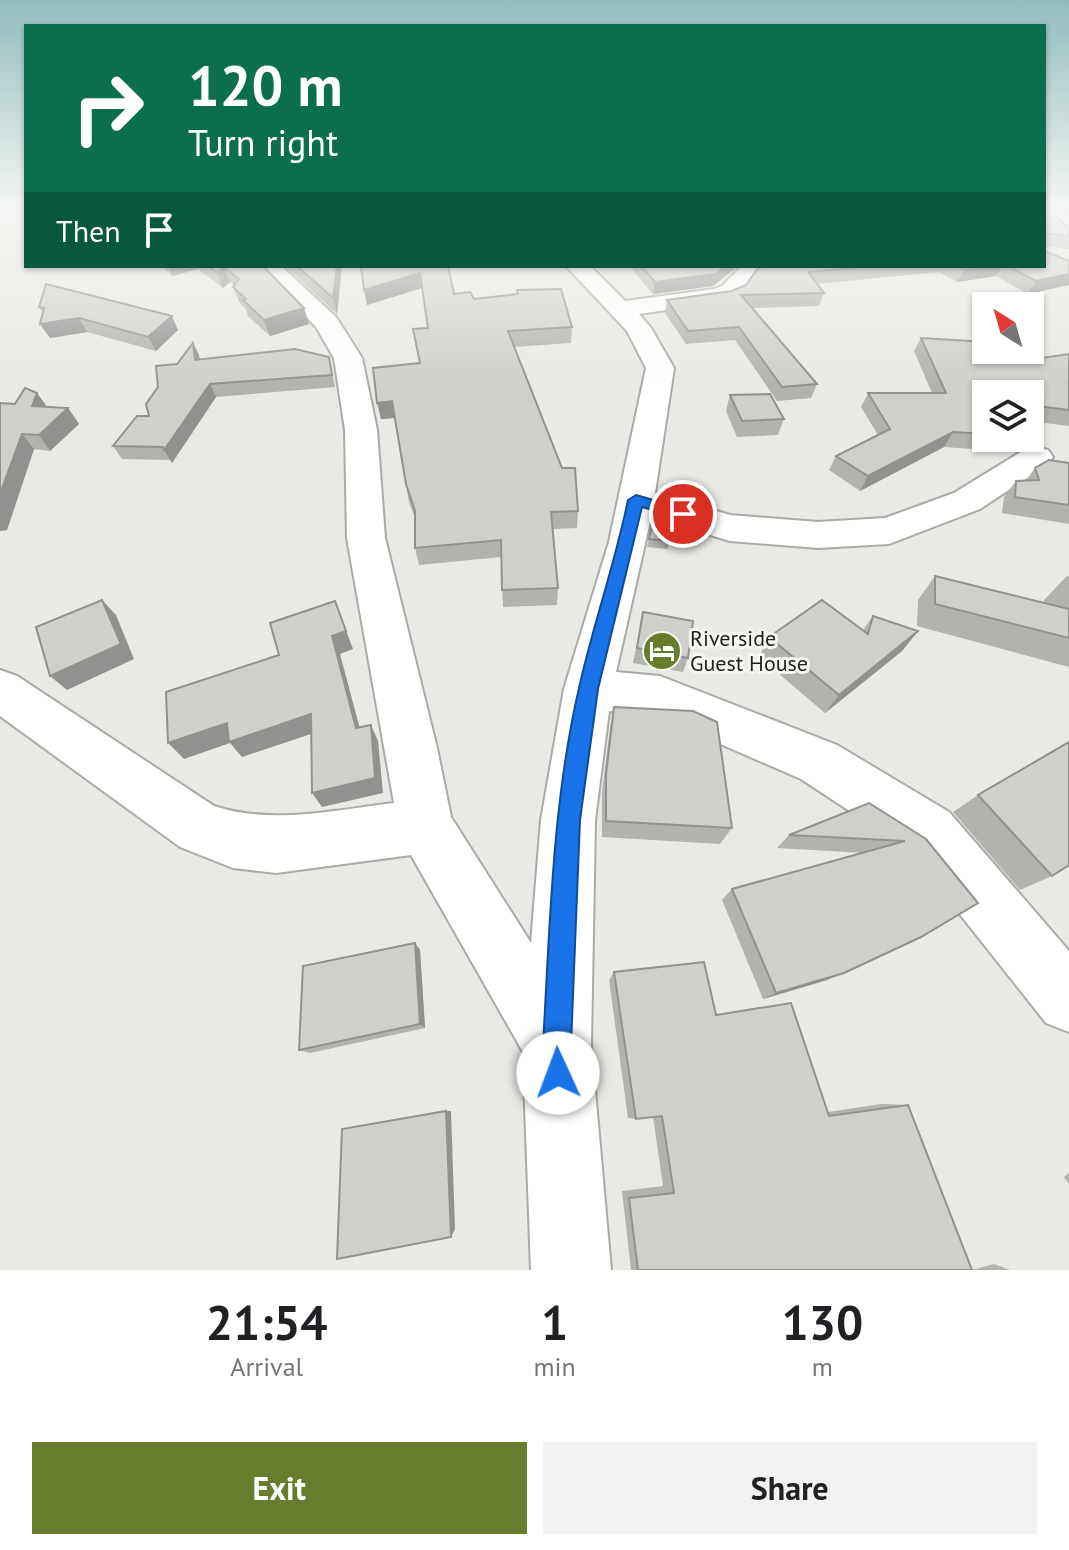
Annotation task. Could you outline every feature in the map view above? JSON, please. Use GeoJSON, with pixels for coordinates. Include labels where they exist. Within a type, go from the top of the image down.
{"type":"FeatureCollection","features":[{"type":"Feature","properties":{"kind":"street"},"geometry":{"type":"LineString","coordinates":[[270,268],[327,323],[348,358],[361,430],[366,538],[412,748],[425,826],[557,1045]]}},
{"type":"Feature","properties":{"kind":"street"},"geometry":{"type":"LineString","coordinates":[[571,1270],[557,1045],[568,820],[588,689],[628,542],[660,368],[638,328],[579,268]]}},
{"type":"Feature","properties":{"kind":"street"},"geometry":{"type":"LineString","coordinates":[[620,309],[719,296],[731,291],[746,272],[778,268]]}},
{"type":"Feature","properties":{"kind":"street"},"geometry":{"type":"LineString","coordinates":[[636,500],[730,528],[818,535],[889,531],[967,501],[1036,457]]}},
{"type":"Feature","properties":{"kind":"street"},"geometry":{"type":"LineString","coordinates":[[588,689],[660,696],[819,762],[929,831],[1069,1000]]}},
{"type":"Feature","properties":{"kind":"street"},"geometry":{"type":"LineString","coordinates":[[0,690],[199,828],[233,840],[276,845],[425,826]]}},
{"type":"Feature","properties":{"kind":"building"},"geometry":{"type":"Polygon","coordinates":[[[1069,265],[1069,274],[1036,281],[1012,268],[1069,265]]]}},
{"type":"Feature","properties":{"kind":"building"},"geometry":{"type":"Polygon","coordinates":[[[225,268],[265,268],[304,308],[264,320],[233,287],[239,279],[225,268]]]}},
{"type":"Feature","properties":{"kind":"building"},"geometry":{"type":"Polygon","coordinates":[[[299,268],[337,268],[333,298],[299,268]]]}},
{"type":"Feature","properties":{"kind":"building"},"geometry":{"type":"Polygon","coordinates":[[[361,268],[448,268],[454,294],[470,292],[474,299],[518,294],[517,290],[561,289],[572,327],[508,331],[562,468],[575,468],[578,511],[551,512],[558,588],[502,590],[501,540],[415,548],[415,511],[406,484],[392,401],[377,403],[373,368],[420,363],[413,329],[428,328],[420,273],[364,290],[361,268]]]}},
{"type":"Feature","properties":{"kind":"building"},"geometry":{"type":"Polygon","coordinates":[[[643,268],[724,268],[716,274],[655,282],[643,268]]]}},
{"type":"Feature","properties":{"kind":"building"},"geometry":{"type":"Polygon","coordinates":[[[758,268],[855,268],[808,272],[824,293],[741,295],[817,384],[782,387],[739,327],[688,331],[667,300],[732,291],[746,285],[758,268]]]}},
{"type":"Feature","properties":{"kind":"building"},"geometry":{"type":"Polygon","coordinates":[[[46,284],[172,316],[148,337],[79,318],[40,324],[44,308],[39,307],[46,284]]]}},
{"type":"Feature","properties":{"kind":"building"},"geometry":{"type":"Polygon","coordinates":[[[921,338],[972,341],[972,364],[1044,364],[1044,358],[1069,354],[1069,410],[1044,407],[1044,380],[972,380],[972,433],[953,432],[868,476],[836,456],[890,429],[868,393],[946,393],[921,338]]]}},
{"type":"Feature","properties":{"kind":"building"},"geometry":{"type":"Polygon","coordinates":[[[193,343],[195,360],[295,349],[329,357],[332,375],[210,384],[164,450],[163,447],[113,446],[137,416],[149,416],[146,404],[158,387],[156,366],[177,364],[193,343]]]}},
{"type":"Feature","properties":{"kind":"building"},"geometry":{"type":"Polygon","coordinates":[[[25,388],[37,393],[32,406],[68,408],[39,435],[22,434],[0,494],[0,403],[15,404],[25,388]]]}},
{"type":"Feature","properties":{"kind":"building"},"geometry":{"type":"Polygon","coordinates":[[[770,394],[784,419],[742,421],[730,395],[770,394]]]}},
{"type":"Feature","properties":{"kind":"building"},"geometry":{"type":"Polygon","coordinates":[[[1049,460],[1069,463],[1069,505],[1015,497],[1016,481],[1039,480],[1035,468],[1049,460]]]}},
{"type":"Feature","properties":{"kind":"building"},"geometry":{"type":"Polygon","coordinates":[[[655,513],[671,517],[670,541],[649,539],[655,513]]]}},
{"type":"Feature","properties":{"kind":"building"},"geometry":{"type":"Polygon","coordinates":[[[935,576],[1069,609],[1069,638],[935,604],[935,576]]]}},
{"type":"Feature","properties":{"kind":"building"},"geometry":{"type":"Polygon","coordinates":[[[102,600],[121,644],[50,676],[36,627],[102,600]]]}},
{"type":"Feature","properties":{"kind":"building"},"geometry":{"type":"Polygon","coordinates":[[[822,600],[868,634],[873,616],[918,631],[839,695],[769,637],[822,600]]]}},
{"type":"Feature","properties":{"kind":"building"},"geometry":{"type":"Polygon","coordinates":[[[335,601],[346,631],[332,636],[356,728],[371,725],[375,778],[312,793],[311,714],[229,742],[227,723],[168,743],[166,692],[279,655],[270,623],[335,601]]]}},
{"type":"Feature","properties":{"kind":"building"},"geometry":{"type":"Polygon","coordinates":[[[643,612],[693,621],[688,658],[637,648],[643,612]]]}},
{"type":"Feature","properties":{"kind":"building"},"geometry":{"type":"Polygon","coordinates":[[[614,707],[693,711],[717,722],[732,828],[606,821],[606,774],[614,707]]]}},
{"type":"Feature","properties":{"kind":"building"},"geometry":{"type":"Polygon","coordinates":[[[1069,742],[1069,865],[1052,876],[978,795],[1069,742]]]}},
{"type":"Feature","properties":{"kind":"building"},"geometry":{"type":"Polygon","coordinates":[[[869,803],[926,839],[978,903],[921,937],[844,973],[776,993],[732,889],[905,841],[789,835],[869,803]]]}},
{"type":"Feature","properties":{"kind":"building"},"geometry":{"type":"Polygon","coordinates":[[[415,943],[420,1024],[299,1050],[303,966],[415,943]]]}},
{"type":"Feature","properties":{"kind":"building"},"geometry":{"type":"Polygon","coordinates":[[[704,962],[716,1015],[791,1003],[829,1116],[908,1105],[972,1270],[638,1270],[629,1198],[674,1193],[662,1116],[636,1119],[614,972],[704,962]]]}},
{"type":"Feature","properties":{"kind":"building"},"geometry":{"type":"Polygon","coordinates":[[[446,1111],[451,1237],[337,1259],[342,1129],[446,1111]]]}},
{"type":"Feature","properties":{"kind":"place","name":"Riverside Guest House"},"geometry":{"type":"Point","coordinates":[662,651]}},
{"type":"Feature","properties":{"kind":"route"},"geometry":{"type":"LineString","coordinates":[[558,1073],[568,820],[588,689],[628,542],[636,500],[683,514]]}}]}
